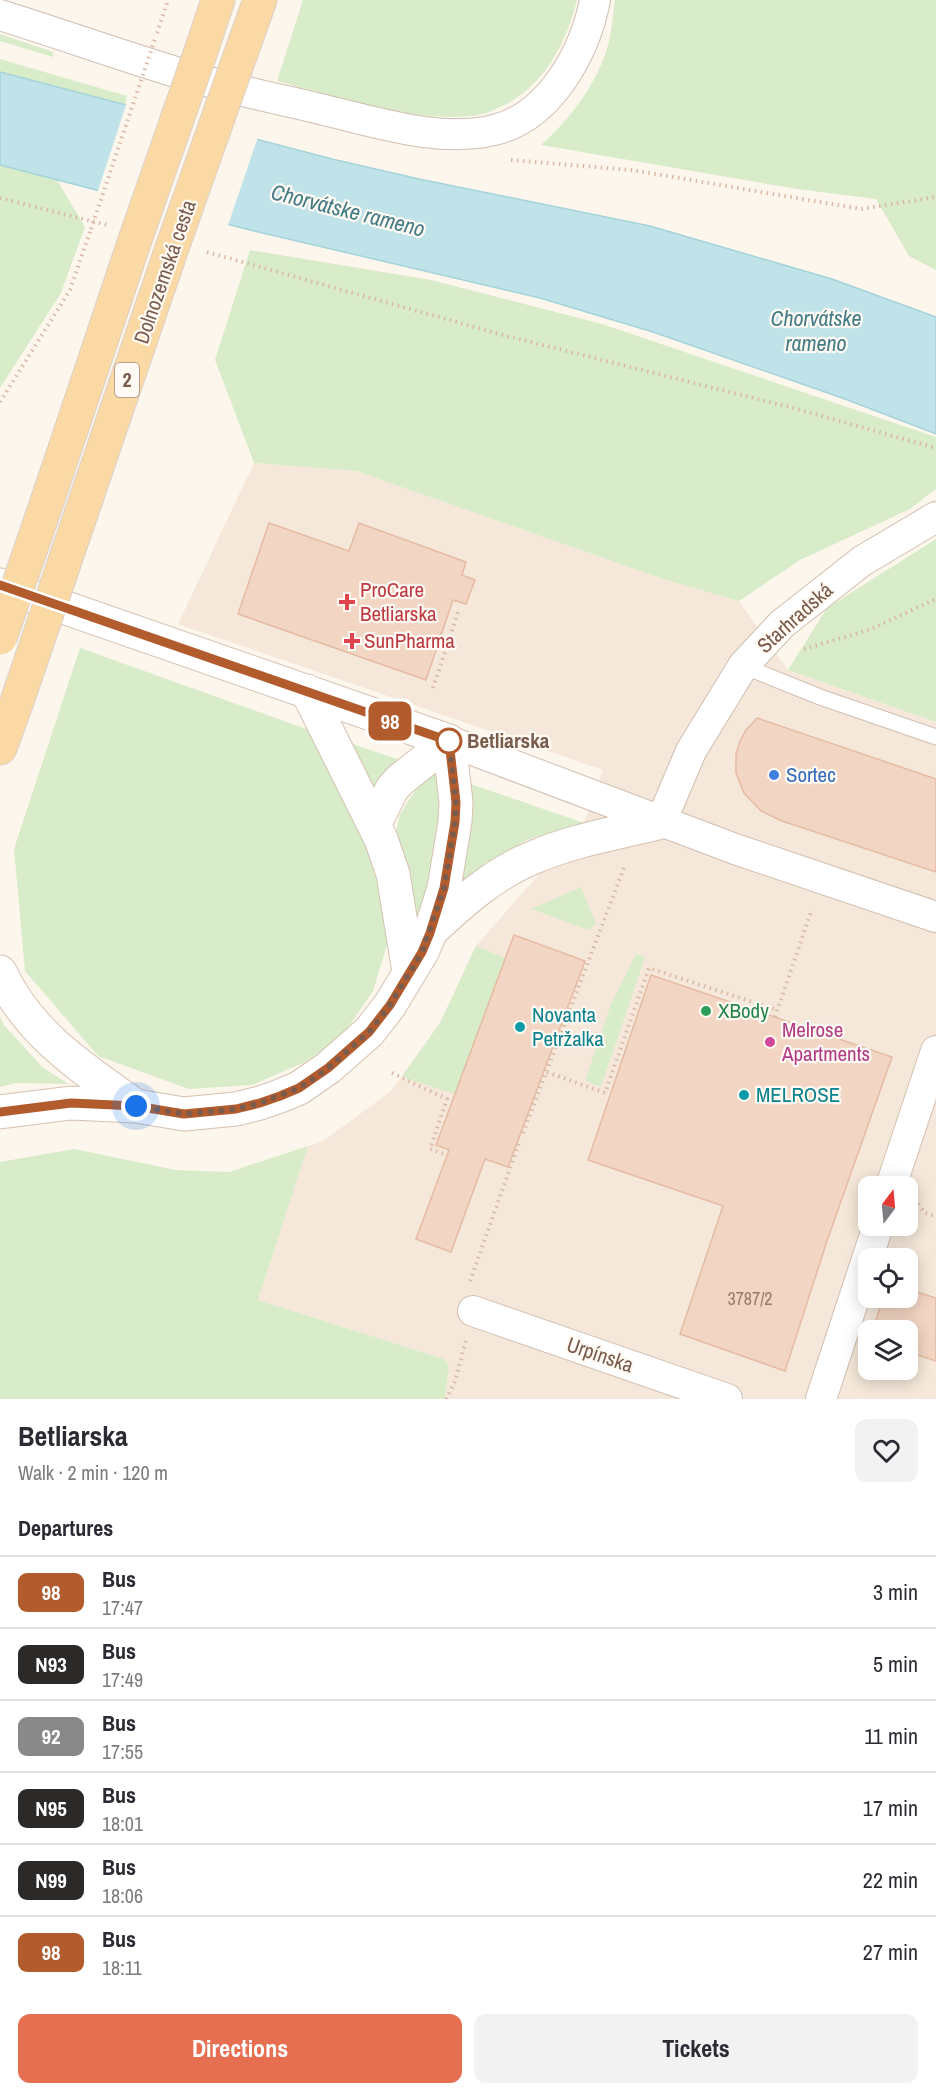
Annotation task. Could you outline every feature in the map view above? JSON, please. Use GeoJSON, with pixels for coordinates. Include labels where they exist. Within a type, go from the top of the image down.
{"type":"FeatureCollection","features":[{"type":"Feature","properties":{"kind":"main road","name":"Dolnozemská cesta"},"geometry":{"type":"LineString","coordinates":[[0,638],[48,499],[124,233],[202,48],[218,0]]}},
{"type":"Feature","properties":{"kind":"main road","name":"Dolnozemská cesta"},"geometry":{"type":"LineString","coordinates":[[0,748],[260,0]]}},
{"type":"Feature","properties":{"kind":"street"},"geometry":{"type":"LineString","coordinates":[[0,15],[213,83],[405,129],[449,134],[494,130],[508,125],[537,107],[550,94],[572,61],[589,25],[595,0]]}},
{"type":"Feature","properties":{"kind":"street","name":"Starhradská"},"geometry":{"type":"LineString","coordinates":[[661,822],[691,751],[743,666],[782,624],[862,561],[936,517]]}},
{"type":"Feature","properties":{"kind":"street"},"geometry":{"type":"LineString","coordinates":[[0,585],[449,741],[661,822],[936,917]]}},
{"type":"Feature","properties":{"kind":"street"},"geometry":{"type":"LineString","coordinates":[[307,691],[381,839],[393,874],[409,972]]}},
{"type":"Feature","properties":{"kind":"street"},"geometry":{"type":"LineString","coordinates":[[374,825],[386,798],[400,780],[449,741]]}},
{"type":"Feature","properties":{"kind":"street"},"geometry":{"type":"LineString","coordinates":[[0,1112],[71,1103],[136,1106],[184,1114],[236,1109],[260,1103],[299,1088],[328,1068],[369,1032],[390,1005],[422,952],[430,933],[444,888],[455,822],[456,802],[449,741]]}},
{"type":"Feature","properties":{"kind":"street"},"geometry":{"type":"LineString","coordinates":[[430,933],[460,904],[507,870],[531,858],[605,835],[661,822]]}},
{"type":"Feature","properties":{"kind":"street"},"geometry":{"type":"LineString","coordinates":[[0,972],[6,986],[25,1013],[48,1040],[76,1065],[136,1106]]}},
{"type":"Feature","properties":{"kind":"street"},"geometry":{"type":"LineString","coordinates":[[907,1176],[936,1051]]}},
{"type":"Feature","properties":{"kind":"street"},"geometry":{"type":"LineString","coordinates":[[821,1399],[875,1236]]}},
{"type":"Feature","properties":{"kind":"street","name":"Urpínska"},"geometry":{"type":"LineString","coordinates":[[470,1300],[728,1399]]}},
{"type":"Feature","properties":{"kind":"lane"},"geometry":{"type":"LineString","coordinates":[[743,666],[820,697],[936,737]]}},
{"type":"Feature","properties":{"kind":"path"},"geometry":{"type":"LineString","coordinates":[[0,402],[70,290],[168,0]]}},
{"type":"Feature","properties":{"kind":"path"},"geometry":{"type":"LineString","coordinates":[[0,198],[124,233]]}},
{"type":"Feature","properties":{"kind":"path"},"geometry":{"type":"LineString","coordinates":[[205,251],[499,334],[793,408],[936,448]]}},
{"type":"Feature","properties":{"kind":"path"},"geometry":{"type":"LineString","coordinates":[[800,650],[869,630],[936,599]]}},
{"type":"Feature","properties":{"kind":"path"},"geometry":{"type":"LineString","coordinates":[[433,688],[459,609]]}},
{"type":"Feature","properties":{"kind":"path"},"geometry":{"type":"LineString","coordinates":[[523,1133],[628,856]]}},
{"type":"Feature","properties":{"kind":"path"},"geometry":{"type":"LineString","coordinates":[[775,1017],[813,905]]}},
{"type":"Feature","properties":{"kind":"path"},"geometry":{"type":"LineString","coordinates":[[547,1072],[605,1093],[649,968],[777,1011]]}},
{"type":"Feature","properties":{"kind":"path"},"geometry":{"type":"LineString","coordinates":[[392,1073],[447,1099],[430,1149],[447,1155]]}},
{"type":"Feature","properties":{"kind":"path"},"geometry":{"type":"LineString","coordinates":[[446,1399],[455,1381],[470,1300],[519,1143]]}},
{"type":"Feature","properties":{"kind":"path"},"geometry":{"type":"LineString","coordinates":[[918,1207],[925,1213],[936,1216]]}},
{"type":"Feature","properties":{"kind":"shaded area"},"geometry":{"type":"Polygon","coordinates":[[[254,463],[356,471],[666,580],[739,601],[788,670],[936,722],[936,1399],[445,1399],[449,1366],[444,1359],[258,1300],[308,1146],[322,1142],[391,1091],[440,1023],[476,946],[584,823],[603,770],[178,624],[254,463]]]}},
{"type":"Feature","properties":{"kind":"green space"},"geometry":{"type":"Polygon","coordinates":[[[303,0],[577,0],[566,33],[551,63],[529,88],[515,99],[490,112],[459,117],[407,113],[380,108],[277,81],[303,0]]]}},
{"type":"Feature","properties":{"kind":"green space"},"geometry":{"type":"Polygon","coordinates":[[[615,0],[936,0],[936,270],[909,256],[876,199],[797,189],[541,145],[573,111],[591,85],[609,41],[615,0]]]}},
{"type":"Feature","properties":{"kind":"green space"},"geometry":{"type":"Polygon","coordinates":[[[0,34],[53,52],[53,57],[0,41],[0,34]]]}},
{"type":"Feature","properties":{"kind":"green space"},"geometry":{"type":"Polygon","coordinates":[[[0,59],[127,96],[125,105],[0,72],[0,59]]]}},
{"type":"Feature","properties":{"kind":"green space"},"geometry":{"type":"Polygon","coordinates":[[[0,165],[57,180],[85,227],[61,293],[0,388],[0,165]]]}},
{"type":"Feature","properties":{"kind":"green space"},"geometry":{"type":"Polygon","coordinates":[[[250,250],[431,280],[602,324],[936,437],[936,489],[910,509],[800,560],[739,601],[666,580],[356,471],[254,463],[215,360],[250,250]]]}},
{"type":"Feature","properties":{"kind":"green space"},"geometry":{"type":"Polygon","coordinates":[[[936,539],[936,722],[788,670],[827,608],[936,539]]]}},
{"type":"Feature","properties":{"kind":"green space"},"geometry":{"type":"Polygon","coordinates":[[[80,648],[312,731],[355,815],[392,928],[373,991],[341,1038],[303,1063],[252,1085],[189,1089],[98,1056],[25,971],[14,849],[80,648]]]}},
{"type":"Feature","properties":{"kind":"green space"},"geometry":{"type":"Polygon","coordinates":[[[350,743],[403,761],[375,801],[350,743]]]}},
{"type":"Feature","properties":{"kind":"green space"},"geometry":{"type":"Polygon","coordinates":[[[435,771],[444,808],[418,936],[393,844],[400,814],[426,774],[435,771]]]}},
{"type":"Feature","properties":{"kind":"green space"},"geometry":{"type":"Polygon","coordinates":[[[465,782],[584,823],[527,840],[486,863],[452,893],[465,782]]]}},
{"type":"Feature","properties":{"kind":"green space"},"geometry":{"type":"Polygon","coordinates":[[[581,887],[596,924],[589,930],[531,909],[581,887]]]}},
{"type":"Feature","properties":{"kind":"green space"},"geometry":{"type":"Polygon","coordinates":[[[476,946],[505,958],[455,1094],[408,1079],[403,1075],[440,1023],[476,946]]]}},
{"type":"Feature","properties":{"kind":"green space"},"geometry":{"type":"Polygon","coordinates":[[[636,954],[645,957],[601,1087],[585,1081],[611,1004],[636,954]]]}},
{"type":"Feature","properties":{"kind":"green space"},"geometry":{"type":"Polygon","coordinates":[[[0,1017],[4,1025],[43,1068],[69,1084],[16,1083],[0,1087],[0,1017]]]}},
{"type":"Feature","properties":{"kind":"green space"},"geometry":{"type":"Polygon","coordinates":[[[308,1146],[258,1300],[444,1359],[449,1366],[445,1399],[0,1399],[0,1162],[74,1149],[176,1170],[229,1172],[308,1146]]]}},
{"type":"Feature","properties":{"kind":"water","name":"Chorvátske rameno"},"geometry":{"type":"Polygon","coordinates":[[[0,72],[332,159],[650,226],[832,279],[936,317],[936,434],[845,399],[653,332],[540,298],[250,230],[0,165],[0,72]]]}},
{"type":"Feature","properties":{"kind":"pier"},"geometry":{"type":"Polygon","coordinates":[[[127,102],[258,137],[227,228],[97,194],[127,102]]]}},
{"type":"Feature","properties":{"kind":"building","name":"ProCare Betliarska"},"geometry":{"type":"Polygon","coordinates":[[[269,523],[349,551],[359,523],[466,562],[462,575],[475,580],[466,604],[453,600],[426,680],[238,614],[269,523]]]}},
{"type":"Feature","properties":{"kind":"building"},"geometry":{"type":"Polygon","coordinates":[[[757,718],[936,779],[936,872],[782,821],[761,811],[744,793],[736,773],[736,754],[740,741],[757,718]]]}},
{"type":"Feature","properties":{"kind":"building","name":"Novanta Petržalka"},"geometry":{"type":"Polygon","coordinates":[[[514,935],[585,961],[508,1167],[485,1159],[451,1252],[416,1239],[449,1150],[436,1145],[514,935]]]}},
{"type":"Feature","properties":{"kind":"building","name":"MELROSE"},"geometry":{"type":"Polygon","coordinates":[[[651,975],[892,1057],[827,1241],[785,1371],[680,1334],[723,1206],[588,1160],[651,975]]]}},
{"type":"Feature","properties":{"kind":"building"},"geometry":{"type":"Polygon","coordinates":[[[918,1292],[936,1298],[936,1361],[918,1355],[918,1320],[876,1320],[880,1308],[918,1308],[918,1292]]]}},
{"type":"Feature","properties":{"kind":"bus line","name":"98"},"geometry":{"type":"LineString","coordinates":[[0,585],[449,741],[456,802],[453,842],[444,888],[422,952],[390,1005],[369,1032],[313,1079],[280,1096],[236,1109],[184,1114],[136,1106],[71,1103],[0,1112]]}},
{"type":"Feature","properties":{"kind":"place","name":"ProCare Betliarska"},"geometry":{"type":"Point","coordinates":[347,602]}},
{"type":"Feature","properties":{"kind":"place","name":"SunPharma"},"geometry":{"type":"Point","coordinates":[352,641]}},
{"type":"Feature","properties":{"kind":"place","name":"Betliarska"},"geometry":{"type":"Point","coordinates":[449,741]}},
{"type":"Feature","properties":{"kind":"place","name":"Sortec"},"geometry":{"type":"Point","coordinates":[774,775]}},
{"type":"Feature","properties":{"kind":"place","name":"XBody"},"geometry":{"type":"Point","coordinates":[706,1011]}},
{"type":"Feature","properties":{"kind":"place","name":"Novanta Petržalka"},"geometry":{"type":"Point","coordinates":[520,1027]}},
{"type":"Feature","properties":{"kind":"place","name":"Melrose Apartments"},"geometry":{"type":"Point","coordinates":[770,1042]}},
{"type":"Feature","properties":{"kind":"place","name":"MELROSE"},"geometry":{"type":"Point","coordinates":[744,1095]}},
{"type":"Feature","properties":{"kind":"route"},"geometry":{"type":"LineString","coordinates":[[136,1106],[184,1114],[236,1109],[260,1103],[299,1088],[313,1079],[369,1032],[390,1005],[422,952],[444,888],[453,842],[456,802],[449,741]]}}]}
